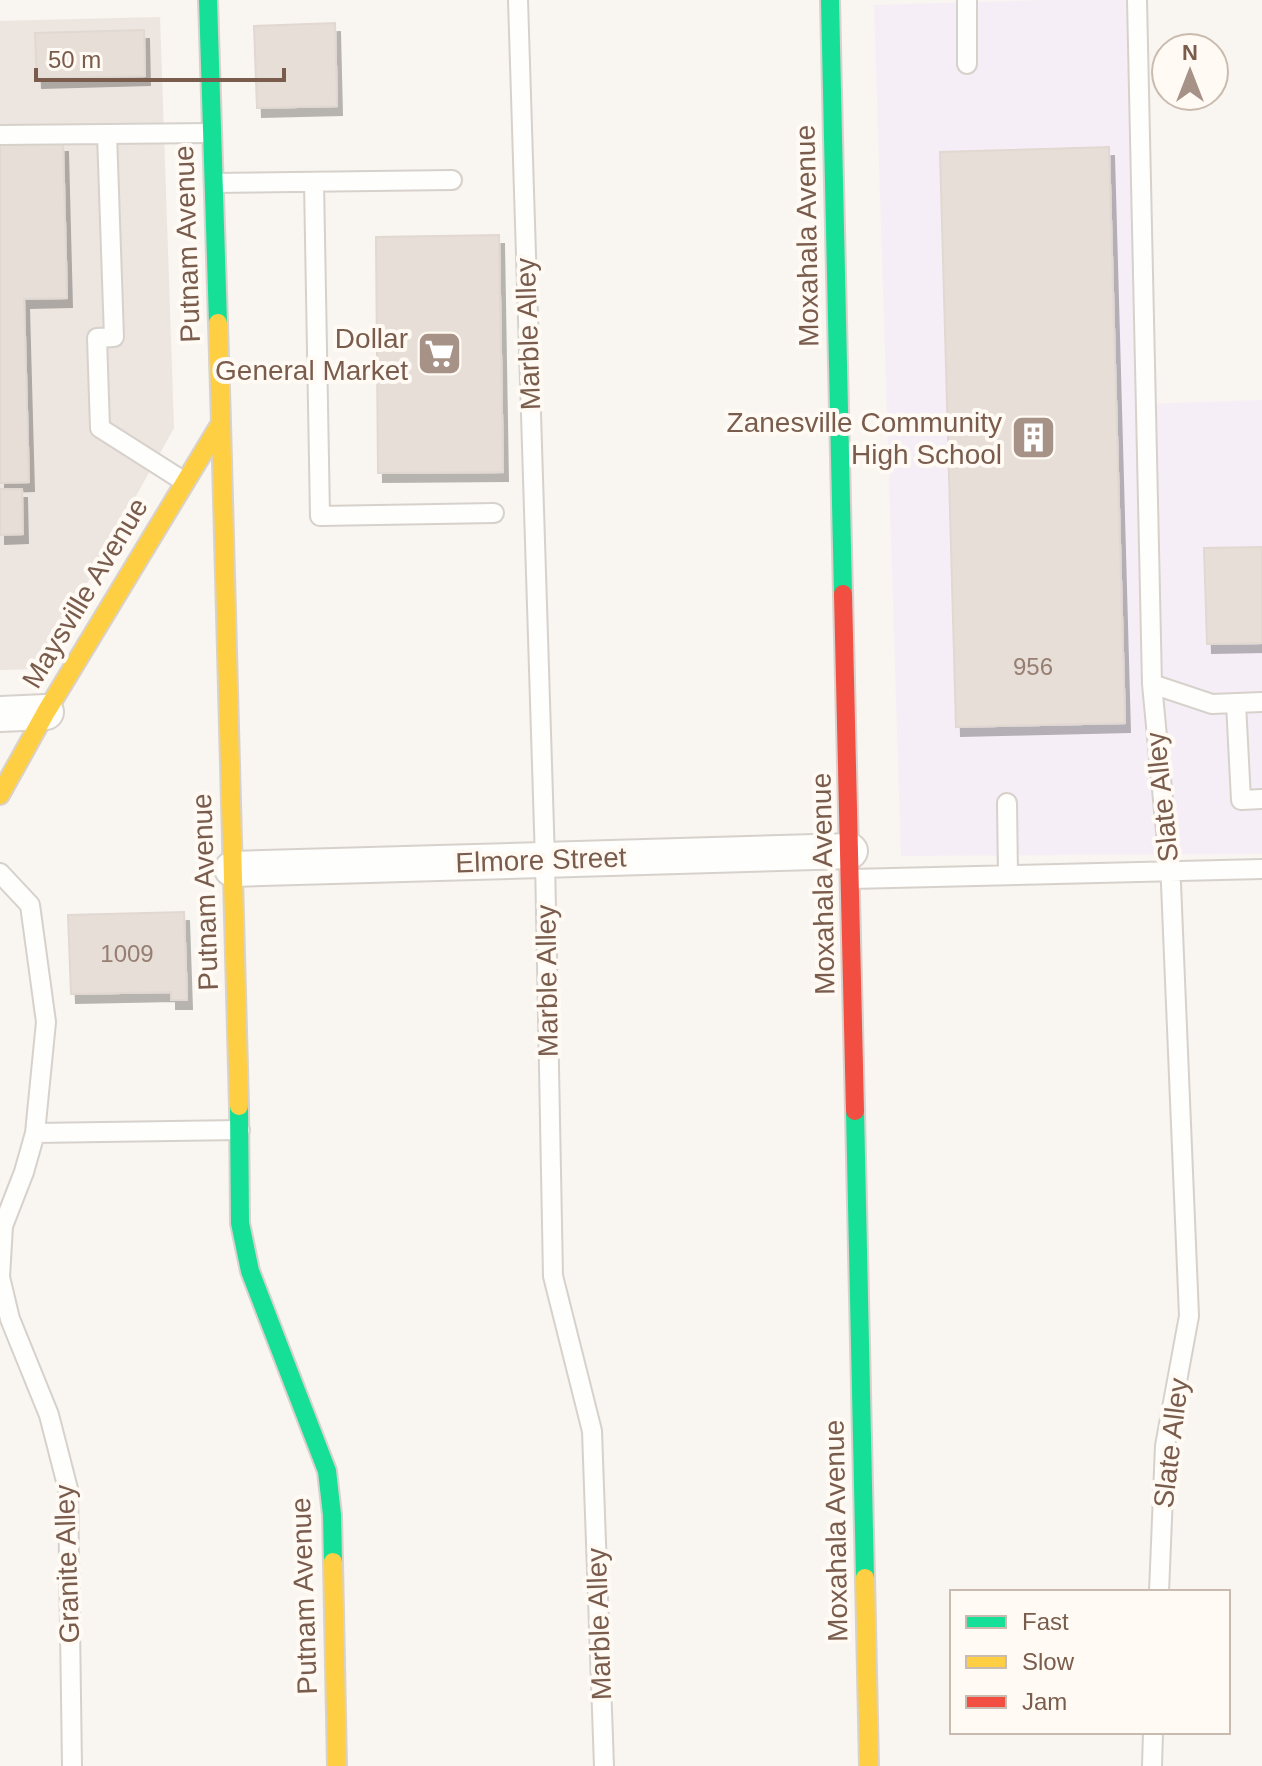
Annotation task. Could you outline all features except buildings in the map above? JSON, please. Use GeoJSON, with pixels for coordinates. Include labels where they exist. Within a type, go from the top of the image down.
{"type":"FeatureCollection","features":[{"type":"Feature","properties":{"kind":"street","name":"Putnam Avenue"},"geometry":{"type":"LineString","coordinates":[[208,0],[240,1130],[240,1223],[250,1271],[327,1471],[332,1515],[337,1766]]}},
{"type":"Feature","properties":{"kind":"street","name":"Moxahala Avenue"},"geometry":{"type":"LineString","coordinates":[[830,0],[869,1766]]}},
{"type":"Feature","properties":{"kind":"street","name":"Maysville Avenue"},"geometry":{"type":"LineString","coordinates":[[0,795],[46,712],[221,423]]}},
{"type":"Feature","properties":{"kind":"street"},"geometry":{"type":"LineString","coordinates":[[0,714],[46,712]]}},
{"type":"Feature","properties":{"kind":"street","name":"Elmore Street"},"geometry":{"type":"LineString","coordinates":[[232,869],[545,860],[850,865]]}},
{"type":"Feature","properties":{"kind":"lane","name":"Marble Alley"},"geometry":{"type":"LineString","coordinates":[[518,0],[545,860],[553,1276],[592,1431],[604,1766]]}},
{"type":"Feature","properties":{"kind":"lane"},"geometry":{"type":"LineString","coordinates":[[967,0],[967,64]]}},
{"type":"Feature","properties":{"kind":"lane","name":"Slate Alley"},"geometry":{"type":"LineString","coordinates":[[1137,0],[1152,684],[1170,871],[1189,1316],[1165,1446],[1159,1590]]}},
{"type":"Feature","properties":{"kind":"lane"},"geometry":{"type":"LineString","coordinates":[[0,135],[212,133]]}},
{"type":"Feature","properties":{"kind":"lane"},"geometry":{"type":"LineString","coordinates":[[107,134],[114,337],[97,338],[100,428],[185,482]]}},
{"type":"Feature","properties":{"kind":"lane"},"geometry":{"type":"LineString","coordinates":[[214,183],[452,180]]}},
{"type":"Feature","properties":{"kind":"lane"},"geometry":{"type":"LineString","coordinates":[[314,182],[320,516],[494,513]]}},
{"type":"Feature","properties":{"kind":"lane"},"geometry":{"type":"LineString","coordinates":[[1152,684],[1212,704],[1262,702]]}},
{"type":"Feature","properties":{"kind":"lane"},"geometry":{"type":"LineString","coordinates":[[1236,703],[1241,800],[1262,799]]}},
{"type":"Feature","properties":{"kind":"lane"},"geometry":{"type":"LineString","coordinates":[[1007,803],[1008,875]]}},
{"type":"Feature","properties":{"kind":"lane"},"geometry":{"type":"LineString","coordinates":[[850,865],[1008,875],[1262,869]]}},
{"type":"Feature","properties":{"kind":"lane","name":"Granite Alley"},"geometry":{"type":"LineString","coordinates":[[0,873],[30,905],[46,1022],[35,1133],[3,1226],[0,1277],[10,1319],[49,1415],[68,1489],[72,1766]]}},
{"type":"Feature","properties":{"kind":"lane"},"geometry":{"type":"LineString","coordinates":[[35,1133],[240,1130]]}},
{"type":"Feature","properties":{"kind":"lane"},"geometry":{"type":"LineString","coordinates":[[1152,1766],[1153,1734]]}},
{"type":"Feature","properties":{"kind":"shaded area"},"geometry":{"type":"Polygon","coordinates":[[[1127,0],[1138,404],[1262,400],[1262,854],[901,856],[874,5],[1127,0]]]}},
{"type":"Feature","properties":{"kind":"shaded area"},"geometry":{"type":"Polygon","coordinates":[[[160,17],[174,428],[39,669],[0,670],[0,21],[160,17]]]}},
{"type":"Feature","properties":{"kind":"traffic: fast"},"geometry":{"type":"LineString","coordinates":[[208,0],[218,323]]}},
{"type":"Feature","properties":{"kind":"traffic: fast"},"geometry":{"type":"LineString","coordinates":[[830,0],[843,594]]}},
{"type":"Feature","properties":{"kind":"traffic: fast"},"geometry":{"type":"LineString","coordinates":[[239,1106],[240,1223],[250,1271],[327,1471],[333,1562]]}},
{"type":"Feature","properties":{"kind":"traffic: fast"},"geometry":{"type":"LineString","coordinates":[[855,1111],[865,1578]]}},
{"type":"Feature","properties":{"kind":"traffic: slow"},"geometry":{"type":"LineString","coordinates":[[0,795],[46,712],[221,423],[218,323]]}},
{"type":"Feature","properties":{"kind":"traffic: slow"},"geometry":{"type":"LineString","coordinates":[[221,423],[239,1106]]}},
{"type":"Feature","properties":{"kind":"traffic: slow"},"geometry":{"type":"LineString","coordinates":[[333,1562],[337,1766]]}},
{"type":"Feature","properties":{"kind":"traffic: slow"},"geometry":{"type":"LineString","coordinates":[[865,1578],[869,1766]]}},
{"type":"Feature","properties":{"kind":"traffic: jam"},"geometry":{"type":"LineString","coordinates":[[843,594],[855,1111]]}},
{"type":"Feature","properties":{"kind":"place","name":"Dollar General Market"},"geometry":{"type":"Point","coordinates":[439,354]}},
{"type":"Feature","properties":{"kind":"place","name":"Zanesville Community High School"},"geometry":{"type":"Point","coordinates":[1033,438]}}]}
